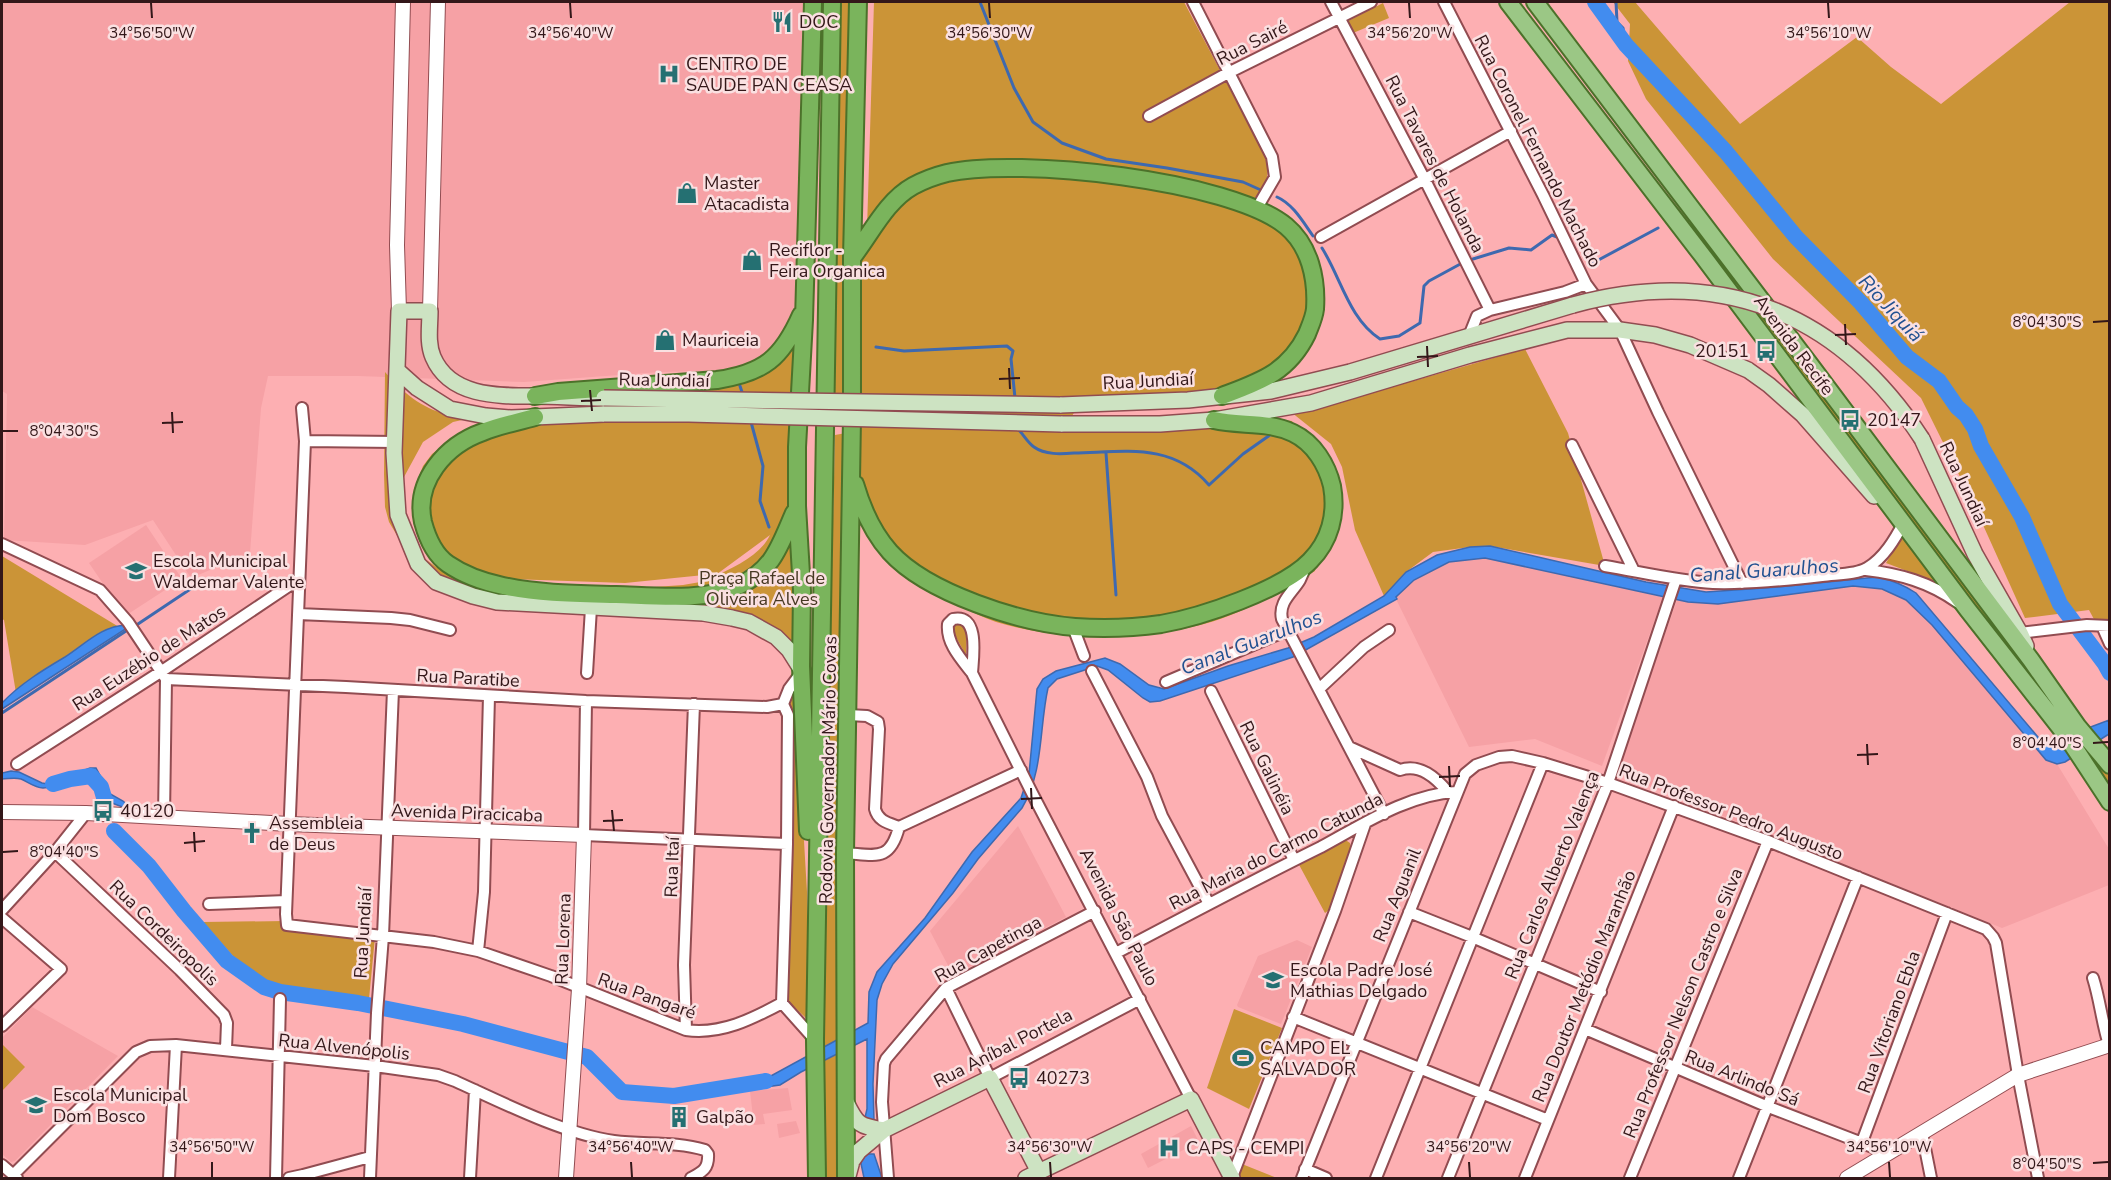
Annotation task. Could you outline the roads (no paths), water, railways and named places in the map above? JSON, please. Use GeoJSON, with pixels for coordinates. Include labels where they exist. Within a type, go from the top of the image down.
{"type":"FeatureCollection","features":[{"type":"Feature","properties":{"kind":"highway"},"geometry":{"type":"LineString","coordinates":[[813,2],[805,306],[797,447],[797,506],[808,845],[817,932]]}},
{"type":"Feature","properties":{"kind":"highway","name":"Rodovia Governador Mário Covas"},"geometry":{"type":"LineString","coordinates":[[817,1179],[815,1040],[832,2]]}},
{"type":"Feature","properties":{"kind":"highway","name":"Rodovia Governador Mário Covas"},"geometry":{"type":"LineString","coordinates":[[846,1179],[845,853],[852,418],[852,258],[858,2]]}},
{"type":"Feature","properties":{"kind":"highway"},"geometry":{"type":"LineString","coordinates":[[852,258],[888,207],[910,187],[948,173],[1002,169],[1090,173],[1164,184],[1226,198],[1257,208],[1288,228],[1304,247],[1314,274],[1315,312],[1300,348],[1278,371],[1222,396]]}},
{"type":"Feature","properties":{"kind":"highway"},"geometry":{"type":"LineString","coordinates":[[535,396],[558,392],[740,377],[763,367],[775,358],[793,332],[805,306]]}},
{"type":"Feature","properties":{"kind":"highway"},"geometry":{"type":"LineString","coordinates":[[535,417],[482,432],[460,442],[438,463],[428,478],[420,510],[426,535],[445,562],[460,572],[501,586],[559,593],[645,596],[711,595],[740,585],[762,570],[773,559],[784,540],[797,506]]}},
{"type":"Feature","properties":{"kind":"highway"},"geometry":{"type":"LineString","coordinates":[[850,465],[858,495],[871,525],[885,546],[905,566],[938,586],[1022,618],[1073,627],[1138,626],[1188,618],[1257,593],[1304,567],[1326,540],[1334,514],[1332,488],[1322,460],[1307,442],[1286,430],[1214,420]]}},
{"type":"Feature","properties":{"kind":"main road","name":"Avenida Recife"},"geometry":{"type":"LineString","coordinates":[[1508,2],[1693,243],[1968,610],[2072,731],[2089,754],[2109,802]]}},
{"type":"Feature","properties":{"kind":"main road","name":"Avenida Recife"},"geometry":{"type":"LineString","coordinates":[[1536,2],[2031,660],[2072,731]]}},
{"type":"Feature","properties":{"kind":"main road","name":"Rua Jundiaí"},"geometry":{"type":"LineString","coordinates":[[430,311],[430,346],[433,358],[445,375],[480,394],[511,398],[535,396],[1060,405],[1188,400],[1271,391],[1305,384],[1573,305],[1631,292],[1678,290],[1728,296],[1785,316],[1822,334],[1861,364],[1905,412],[1922,439],[1975,554],[2020,633],[2031,660]]}},
{"type":"Feature","properties":{"kind":"main road"},"geometry":{"type":"LineString","coordinates":[[430,311],[399,311],[395,484],[398,515],[418,564],[436,582],[497,602],[703,613],[749,622],[776,637],[789,650],[801,671]]}},
{"type":"Feature","properties":{"kind":"main road","name":"Rua Jundiaí"},"geometry":{"type":"LineString","coordinates":[[398,371],[417,388],[450,409],[486,416],[688,414],[1061,424],[1160,424],[1214,420],[1311,403],[1470,355],[1567,330],[1620,330],[1655,335],[1690,345],[1748,370],[1803,415],[1873,495],[1901,520]]}},
{"type":"Feature","properties":{"kind":"main road","name":"Avenida Recife"},"geometry":{"type":"LineString","coordinates":[[2089,754],[2109,765]]}},
{"type":"Feature","properties":{"kind":"main road"},"geometry":{"type":"LineString","coordinates":[[990,1078],[1036,1176],[1191,1099]]}},
{"type":"Feature","properties":{"kind":"main road","name":"Rua Aníbal Portela"},"geometry":{"type":"LineString","coordinates":[[846,1179],[852,1161],[874,1133],[990,1078]]}},
{"type":"Feature","properties":{"kind":"main road"},"geometry":{"type":"LineString","coordinates":[[844,1098],[855,1120],[874,1133]]}},
{"type":"Feature","properties":{"kind":"main road","name":"Avenida São Paulo"},"geometry":{"type":"LineString","coordinates":[[1191,1099],[1231,1178]]}},
{"type":"Feature","properties":{"kind":"street"},"geometry":{"type":"LineString","coordinates":[[399,311],[397,245],[403,2]]}},
{"type":"Feature","properties":{"kind":"street","name":"Rua Jundiaí"},"geometry":{"type":"LineString","coordinates":[[430,311],[438,2]]}},
{"type":"Feature","properties":{"kind":"street"},"geometry":{"type":"LineString","coordinates":[[1193,2],[1272,157],[1275,177],[1272,186],[1257,208]]}},
{"type":"Feature","properties":{"kind":"street","name":"Rua Tavares de Holanda"},"geometry":{"type":"LineString","coordinates":[[1331,2],[1424,178],[1490,310]]}},
{"type":"Feature","properties":{"kind":"street","name":"Rua Sairé"},"geometry":{"type":"LineString","coordinates":[[1149,116],[1228,73],[1371,2]]}},
{"type":"Feature","properties":{"kind":"street","name":"Rua Coronel Fernando Machado"},"geometry":{"type":"LineString","coordinates":[[1444,2],[1511,131],[1586,284],[1620,330],[1742,583]]}},
{"type":"Feature","properties":{"kind":"street"},"geometry":{"type":"LineString","coordinates":[[1321,237],[1511,131]]}},
{"type":"Feature","properties":{"kind":"street","name":"Rua Coronel Fernando Machado"},"geometry":{"type":"LineString","coordinates":[[1490,310],[1557,294],[1586,284]]}},
{"type":"Feature","properties":{"kind":"street"},"geometry":{"type":"LineString","coordinates":[[1469,336],[1477,316],[1490,310]]}},
{"type":"Feature","properties":{"kind":"street"},"geometry":{"type":"LineString","coordinates":[[208,904],[286,901],[305,441],[302,408]]}},
{"type":"Feature","properties":{"kind":"street"},"geometry":{"type":"LineString","coordinates":[[305,441],[396,442]]}},
{"type":"Feature","properties":{"kind":"street"},"geometry":{"type":"LineString","coordinates":[[1572,446],[1634,571]]}},
{"type":"Feature","properties":{"kind":"street"},"geometry":{"type":"LineString","coordinates":[[1866,570],[1889,547],[1901,520]]}},
{"type":"Feature","properties":{"kind":"street"},"geometry":{"type":"LineString","coordinates":[[2,544],[100,590],[131,626],[164,675],[164,817]]}},
{"type":"Feature","properties":{"kind":"street"},"geometry":{"type":"LineString","coordinates":[[1605,566],[1675,582],[1742,583],[1866,570],[1912,578],[1939,591],[1968,610]]}},
{"type":"Feature","properties":{"kind":"street"},"geometry":{"type":"LineString","coordinates":[[1304,567],[1299,582],[1281,609],[1282,619],[1384,814]]}},
{"type":"Feature","properties":{"kind":"street","name":"Rua Euzébio de Matos"},"geometry":{"type":"LineString","coordinates":[[17,764],[164,675],[299,579]]}},
{"type":"Feature","properties":{"kind":"street","name":"Rua Carlos Alberto Valença"},"geometry":{"type":"LineString","coordinates":[[1448,1179],[1608,783],[1675,582]]}},
{"type":"Feature","properties":{"kind":"street"},"geometry":{"type":"LineString","coordinates":[[587,673],[591,608]]}},
{"type":"Feature","properties":{"kind":"street"},"geometry":{"type":"LineString","coordinates":[[298,614],[391,618],[410,620],[450,630]]}},
{"type":"Feature","properties":{"kind":"street"},"geometry":{"type":"LineString","coordinates":[[2020,633],[2067,627],[2106,626],[2109,644]]}},
{"type":"Feature","properties":{"kind":"street"},"geometry":{"type":"LineString","coordinates":[[1073,627],[1084,656]]}},
{"type":"Feature","properties":{"kind":"street"},"geometry":{"type":"LineString","coordinates":[[1166,682],[1288,630]]}},
{"type":"Feature","properties":{"kind":"street"},"geometry":{"type":"LineString","coordinates":[[1319,689],[1364,647],[1389,630]]}},
{"type":"Feature","properties":{"kind":"street"},"geometry":{"type":"LineString","coordinates":[[801,671],[789,689],[783,704],[788,714],[788,844],[782,1003],[815,1040]]}},
{"type":"Feature","properties":{"kind":"street"},"geometry":{"type":"LineString","coordinates":[[1092,671],[1142,767],[1162,816],[1209,904]]}},
{"type":"Feature","properties":{"kind":"street","name":"Avenida São Paulo"},"geometry":{"type":"LineString","coordinates":[[972,673],[1191,1099]]}},
{"type":"Feature","properties":{"kind":"street","name":"Rua Paratibe"},"geometry":{"type":"LineString","coordinates":[[164,675],[295,685],[586,701],[767,707],[783,704]]}},
{"type":"Feature","properties":{"kind":"street","name":"Rua Jundiaí"},"geometry":{"type":"LineString","coordinates":[[370,1179],[393,690]]}},
{"type":"Feature","properties":{"kind":"street","name":"Rua Galinéia"},"geometry":{"type":"LineString","coordinates":[[1210,691],[1294,860]]}},
{"type":"Feature","properties":{"kind":"street"},"geometry":{"type":"LineString","coordinates":[[478,951],[484,892],[489,696]]}},
{"type":"Feature","properties":{"kind":"street","name":"Rua Lorena"},"geometry":{"type":"LineString","coordinates":[[566,1179],[579,989],[586,701]]}},
{"type":"Feature","properties":{"kind":"street","name":"Rua Itaí"},"geometry":{"type":"LineString","coordinates":[[686,1030],[684,965],[694,704]]}},
{"type":"Feature","properties":{"kind":"street"},"geometry":{"type":"LineString","coordinates":[[848,715],[867,716],[878,722],[875,809],[886,823],[898,827],[1023,775]]}},
{"type":"Feature","properties":{"kind":"street"},"geometry":{"type":"LineString","coordinates":[[1349,747],[1400,770],[1409,767],[1430,773],[1452,792]]}},
{"type":"Feature","properties":{"kind":"street","name":"Rua Professor Pedro Augusto"},"geometry":{"type":"LineString","coordinates":[[1452,792],[1465,774],[1487,759],[1512,756],[1543,763],[1608,783],[1768,841],[1986,929],[1996,943],[2018,1075]]}},
{"type":"Feature","properties":{"kind":"street"},"geometry":{"type":"LineString","coordinates":[[1376,1179],[1543,763]]}},
{"type":"Feature","properties":{"kind":"street","name":"Rua Maria do Carmo Catunda"},"geometry":{"type":"LineString","coordinates":[[1116,953],[1384,814],[1405,804],[1452,792]]}},
{"type":"Feature","properties":{"kind":"street","name":"Rua Aguanil"},"geometry":{"type":"LineString","coordinates":[[1304,1174],[1409,912],[1452,792]]}},
{"type":"Feature","properties":{"kind":"street","name":"Rua Doutor Metódio Maranhão"},"geometry":{"type":"LineString","coordinates":[[1525,1179],[1674,806]]}},
{"type":"Feature","properties":{"kind":"street","name":"Avenida Piracicaba"},"geometry":{"type":"LineString","coordinates":[[2,812],[86,813],[289,824],[788,844]]}},
{"type":"Feature","properties":{"kind":"street"},"geometry":{"type":"LineString","coordinates":[[2,910],[55,852],[86,813]]}},
{"type":"Feature","properties":{"kind":"street"},"geometry":{"type":"LineString","coordinates":[[1231,1178],[1335,911],[1365,824]]}},
{"type":"Feature","properties":{"kind":"street"},"geometry":{"type":"LineString","coordinates":[[845,853],[870,855],[887,852],[892,847],[898,827]]}},
{"type":"Feature","properties":{"kind":"street","name":"Rua Professor Nelson Castro e Silva"},"geometry":{"type":"LineString","coordinates":[[1630,1179],[1768,841]]}},
{"type":"Feature","properties":{"kind":"street","name":"Rua Cordeiropolis"},"geometry":{"type":"LineString","coordinates":[[55,852],[180,970],[224,1015],[227,1023],[226,1049]]}},
{"type":"Feature","properties":{"kind":"street"},"geometry":{"type":"LineString","coordinates":[[1739,1179],[1858,877]]}},
{"type":"Feature","properties":{"kind":"street","name":"Rua Pangaré"},"geometry":{"type":"LineString","coordinates":[[286,901],[286,922],[290,926],[434,942],[478,951],[552,976],[579,989],[686,1030],[703,1033],[724,1028],[755,1017],[782,1003]]}},
{"type":"Feature","properties":{"kind":"street","name":"Rua Capetinga"},"geometry":{"type":"LineString","coordinates":[[888,1179],[874,1133],[882,1102],[884,1064],[946,988],[1095,911]]}},
{"type":"Feature","properties":{"kind":"street"},"geometry":{"type":"LineString","coordinates":[[1409,912],[1600,992]]}},
{"type":"Feature","properties":{"kind":"street","name":"Rua Vitoriano Ebla"},"geometry":{"type":"LineString","coordinates":[[1862,1142],[1947,913]]}},
{"type":"Feature","properties":{"kind":"street"},"geometry":{"type":"LineString","coordinates":[[2,918],[61,969],[2,1026]]}},
{"type":"Feature","properties":{"kind":"street"},"geometry":{"type":"LineString","coordinates":[[1847,1179],[2018,1075],[2109,1045],[2093,978]]}},
{"type":"Feature","properties":{"kind":"street"},"geometry":{"type":"LineString","coordinates":[[946,988],[990,1078]]}},
{"type":"Feature","properties":{"kind":"street"},"geometry":{"type":"LineString","coordinates":[[276,1179],[280,999]]}},
{"type":"Feature","properties":{"kind":"street","name":"Rua Aníbal Portela"},"geometry":{"type":"LineString","coordinates":[[990,1078],[1140,999]]}},
{"type":"Feature","properties":{"kind":"street"},"geometry":{"type":"LineString","coordinates":[[1293,1017],[1548,1120]]}},
{"type":"Feature","properties":{"kind":"street","name":"Rua Arlindo Sá"},"geometry":{"type":"LineString","coordinates":[[1585,1029],[1675,1069],[1888,1153]]}},
{"type":"Feature","properties":{"kind":"street"},"geometry":{"type":"LineString","coordinates":[[169,1179],[176,1045]]}},
{"type":"Feature","properties":{"kind":"street","name":"Rua Alvenópolis"},"geometry":{"type":"LineString","coordinates":[[15,1177],[136,1052],[150,1046],[176,1045],[438,1075],[569,1130],[612,1141],[705,1150],[708,1154],[705,1170],[691,1179]]}},
{"type":"Feature","properties":{"kind":"street"},"geometry":{"type":"LineString","coordinates":[[2018,1075],[2038,1179]]}},
{"type":"Feature","properties":{"kind":"street"},"geometry":{"type":"LineString","coordinates":[[470,1179],[475,1090]]}},
{"type":"Feature","properties":{"kind":"street"},"geometry":{"type":"LineString","coordinates":[[1922,1133],[1931,1179]]}},
{"type":"Feature","properties":{"kind":"street"},"geometry":{"type":"LineString","coordinates":[[290,1179],[370,1156]]}},
{"type":"Feature","properties":{"kind":"street"},"geometry":{"type":"LineString","coordinates":[[2,1165],[15,1177]]}},
{"type":"Feature","properties":{"kind":"street"},"geometry":{"type":"LineString","coordinates":[[1304,1174],[1326,1179]]}},
{"type":"Feature","properties":{"kind":"water"},"geometry":{"type":"Polygon","coordinates":[[[1490,546],[1646,582],[1706,592],[1877,577],[1887,580],[1916,593],[2043,743],[2054,748],[2060,746],[2088,728],[2109,720],[2109,734],[2065,762],[2057,764],[2046,760],[1932,625],[1906,600],[1882,589],[1853,586],[1718,604],[1688,602],[1485,558],[1449,562],[1414,580],[1396,597],[1397,599],[1293,657],[1160,701],[1150,702],[1108,670],[1097,666],[1057,679],[1048,688],[1038,764],[1022,808],[893,964],[882,984],[877,1000],[873,1084],[874,1121],[864,1122],[867,1109],[867,1039],[780,1085],[744,1090],[745,1082],[769,1077],[868,1023],[869,992],[877,972],[925,918],[972,852],[1021,798],[1029,774],[1037,689],[1043,679],[1056,671],[1105,658],[1120,664],[1149,685],[1164,689],[1288,648],[1314,637],[1384,596],[1406,572],[1437,555],[1470,547],[1490,546]]]}},
{"type":"Feature","properties":{"kind":"water"},"geometry":{"type":"Polygon","coordinates":[[[126,625],[127,628],[2,709],[2,703],[32,678],[101,632],[126,625]]]}},
{"type":"Feature","properties":{"kind":"water"},"geometry":{"type":"Polygon","coordinates":[[[90,768],[96,768],[105,791],[132,809],[101,798],[97,779],[91,776],[84,775],[43,788],[18,778],[2,779],[2,773],[11,771],[48,784],[90,768]]]}},
{"type":"Feature","properties":{"kind":"water"},"geometry":{"type":"Polygon","coordinates":[[[859,1154],[874,1154],[882,1178],[864,1178],[859,1154]]]}},
{"type":"Feature","properties":{"kind":"waterway"},"geometry":{"type":"LineString","coordinates":[[980,2],[1014,88],[1033,122],[1062,143],[1106,159],[1243,182],[1263,191]]}},
{"type":"Feature","properties":{"kind":"waterway","name":"Rio Jiquiá"},"geometry":{"type":"LineString","coordinates":[[1595,2],[1626,45],[1726,152],[1796,237],[1861,303],[1907,357],[1939,381],[1957,407],[1966,415],[2022,517],[2060,604],[2110,673]]}},
{"type":"Feature","properties":{"kind":"waterway"},"geometry":{"type":"LineString","coordinates":[[1616,2],[1617,22],[1623,28],[1626,45]]}},
{"type":"Feature","properties":{"kind":"waterway"},"geometry":{"type":"LineString","coordinates":[[1277,197],[1293,209],[1313,236]]}},
{"type":"Feature","properties":{"kind":"waterway"},"geometry":{"type":"LineString","coordinates":[[1580,246],[1591,264],[1658,228]]}},
{"type":"Feature","properties":{"kind":"waterway"},"geometry":{"type":"LineString","coordinates":[[1473,259],[1509,248],[1531,250],[1552,235],[1557,237]]}},
{"type":"Feature","properties":{"kind":"waterway"},"geometry":{"type":"LineString","coordinates":[[1322,248],[1353,309],[1369,331],[1380,339],[1399,336],[1420,323],[1424,286],[1464,262]]}},
{"type":"Feature","properties":{"kind":"waterway"},"geometry":{"type":"LineString","coordinates":[[876,347],[904,351],[1007,346],[1013,351],[1011,359],[1015,398]]}},
{"type":"Feature","properties":{"kind":"waterway"},"geometry":{"type":"LineString","coordinates":[[740,386],[743,395]]}},
{"type":"Feature","properties":{"kind":"waterway"},"geometry":{"type":"LineString","coordinates":[[751,422],[763,466],[760,501],[769,527]]}},
{"type":"Feature","properties":{"kind":"waterway"},"geometry":{"type":"LineString","coordinates":[[1018,429],[1038,450],[1048,453],[1130,451],[1164,456],[1195,471],[1209,485],[1243,454],[1270,435]]}},
{"type":"Feature","properties":{"kind":"waterway"},"geometry":{"type":"LineString","coordinates":[[1106,453],[1116,595]]}},
{"type":"Feature","properties":{"kind":"waterway"},"geometry":{"type":"LineString","coordinates":[[135,626],[198,584]]}},
{"type":"Feature","properties":{"kind":"waterway"},"geometry":{"type":"LineString","coordinates":[[2,713],[129,629]]}},
{"type":"Feature","properties":{"kind":"waterway"},"geometry":{"type":"LineString","coordinates":[[53,784],[91,776],[101,787],[105,801]]}},
{"type":"Feature","properties":{"kind":"waterway"},"geometry":{"type":"LineString","coordinates":[[114,831],[149,866],[227,961],[264,987],[280,992],[358,1003],[463,1024],[587,1057],[622,1092],[674,1096],[766,1081]]}},
{"type":"Feature","properties":{"kind":"place","name":"DOC"},"geometry":{"type":"Point","coordinates":[782,22]}},
{"type":"Feature","properties":{"kind":"place","name":"CENTRO DE SAUDE PAN CEASA"},"geometry":{"type":"Point","coordinates":[669,74]}},
{"type":"Feature","properties":{"kind":"place","name":"Master Atacadista"},"geometry":{"type":"Point","coordinates":[687,193]}},
{"type":"Feature","properties":{"kind":"place","name":"Reciflor - Feira Organica"},"geometry":{"type":"Point","coordinates":[752,260]}},
{"type":"Feature","properties":{"kind":"place","name":"Mauriceia"},"geometry":{"type":"Point","coordinates":[665,340]}},
{"type":"Feature","properties":{"kind":"place","name":"20151"},"geometry":{"type":"Point","coordinates":[1766,351]}},
{"type":"Feature","properties":{"kind":"place","name":"20147"},"geometry":{"type":"Point","coordinates":[1850,420]}},
{"type":"Feature","properties":{"kind":"place","name":"Escola Municipal Waldemar Valente"},"geometry":{"type":"Point","coordinates":[136,571]}},
{"type":"Feature","properties":{"kind":"place","name":"40120"},"geometry":{"type":"Point","coordinates":[103,811]}},
{"type":"Feature","properties":{"kind":"place","name":"Assembleia de Deus"},"geometry":{"type":"Point","coordinates":[252,833]}},
{"type":"Feature","properties":{"kind":"place","name":"Escola Padre José Mathias Delgado"},"geometry":{"type":"Point","coordinates":[1273,980]}},
{"type":"Feature","properties":{"kind":"place","name":"CAMPO EL SALVADOR"},"geometry":{"type":"Point","coordinates":[1243,1058]}},
{"type":"Feature","properties":{"kind":"place","name":"40273"},"geometry":{"type":"Point","coordinates":[1019,1078]}},
{"type":"Feature","properties":{"kind":"place","name":"Escola Municipal Dom Bosco"},"geometry":{"type":"Point","coordinates":[36,1105]}},
{"type":"Feature","properties":{"kind":"place","name":"Galpão"},"geometry":{"type":"Point","coordinates":[679,1117]}},
{"type":"Feature","properties":{"kind":"place","name":"CAPS - CEMPI"},"geometry":{"type":"Point","coordinates":[1169,1148]}},
{"type":"Feature","properties":{"kind":"water label","name":"Canal Guarulhos"},"geometry":{"type":"Point","coordinates":[1764,570]}},
{"type":"Feature","properties":{"kind":"water label","name":"Canal Guarulhos"},"geometry":{"type":"Point","coordinates":[1251,642]}},
{"type":"Feature","properties":{"kind":"park label","name":"Praça Rafael de Oliveira Alves"},"geometry":{"type":"Point","coordinates":[762,588]}}]}
